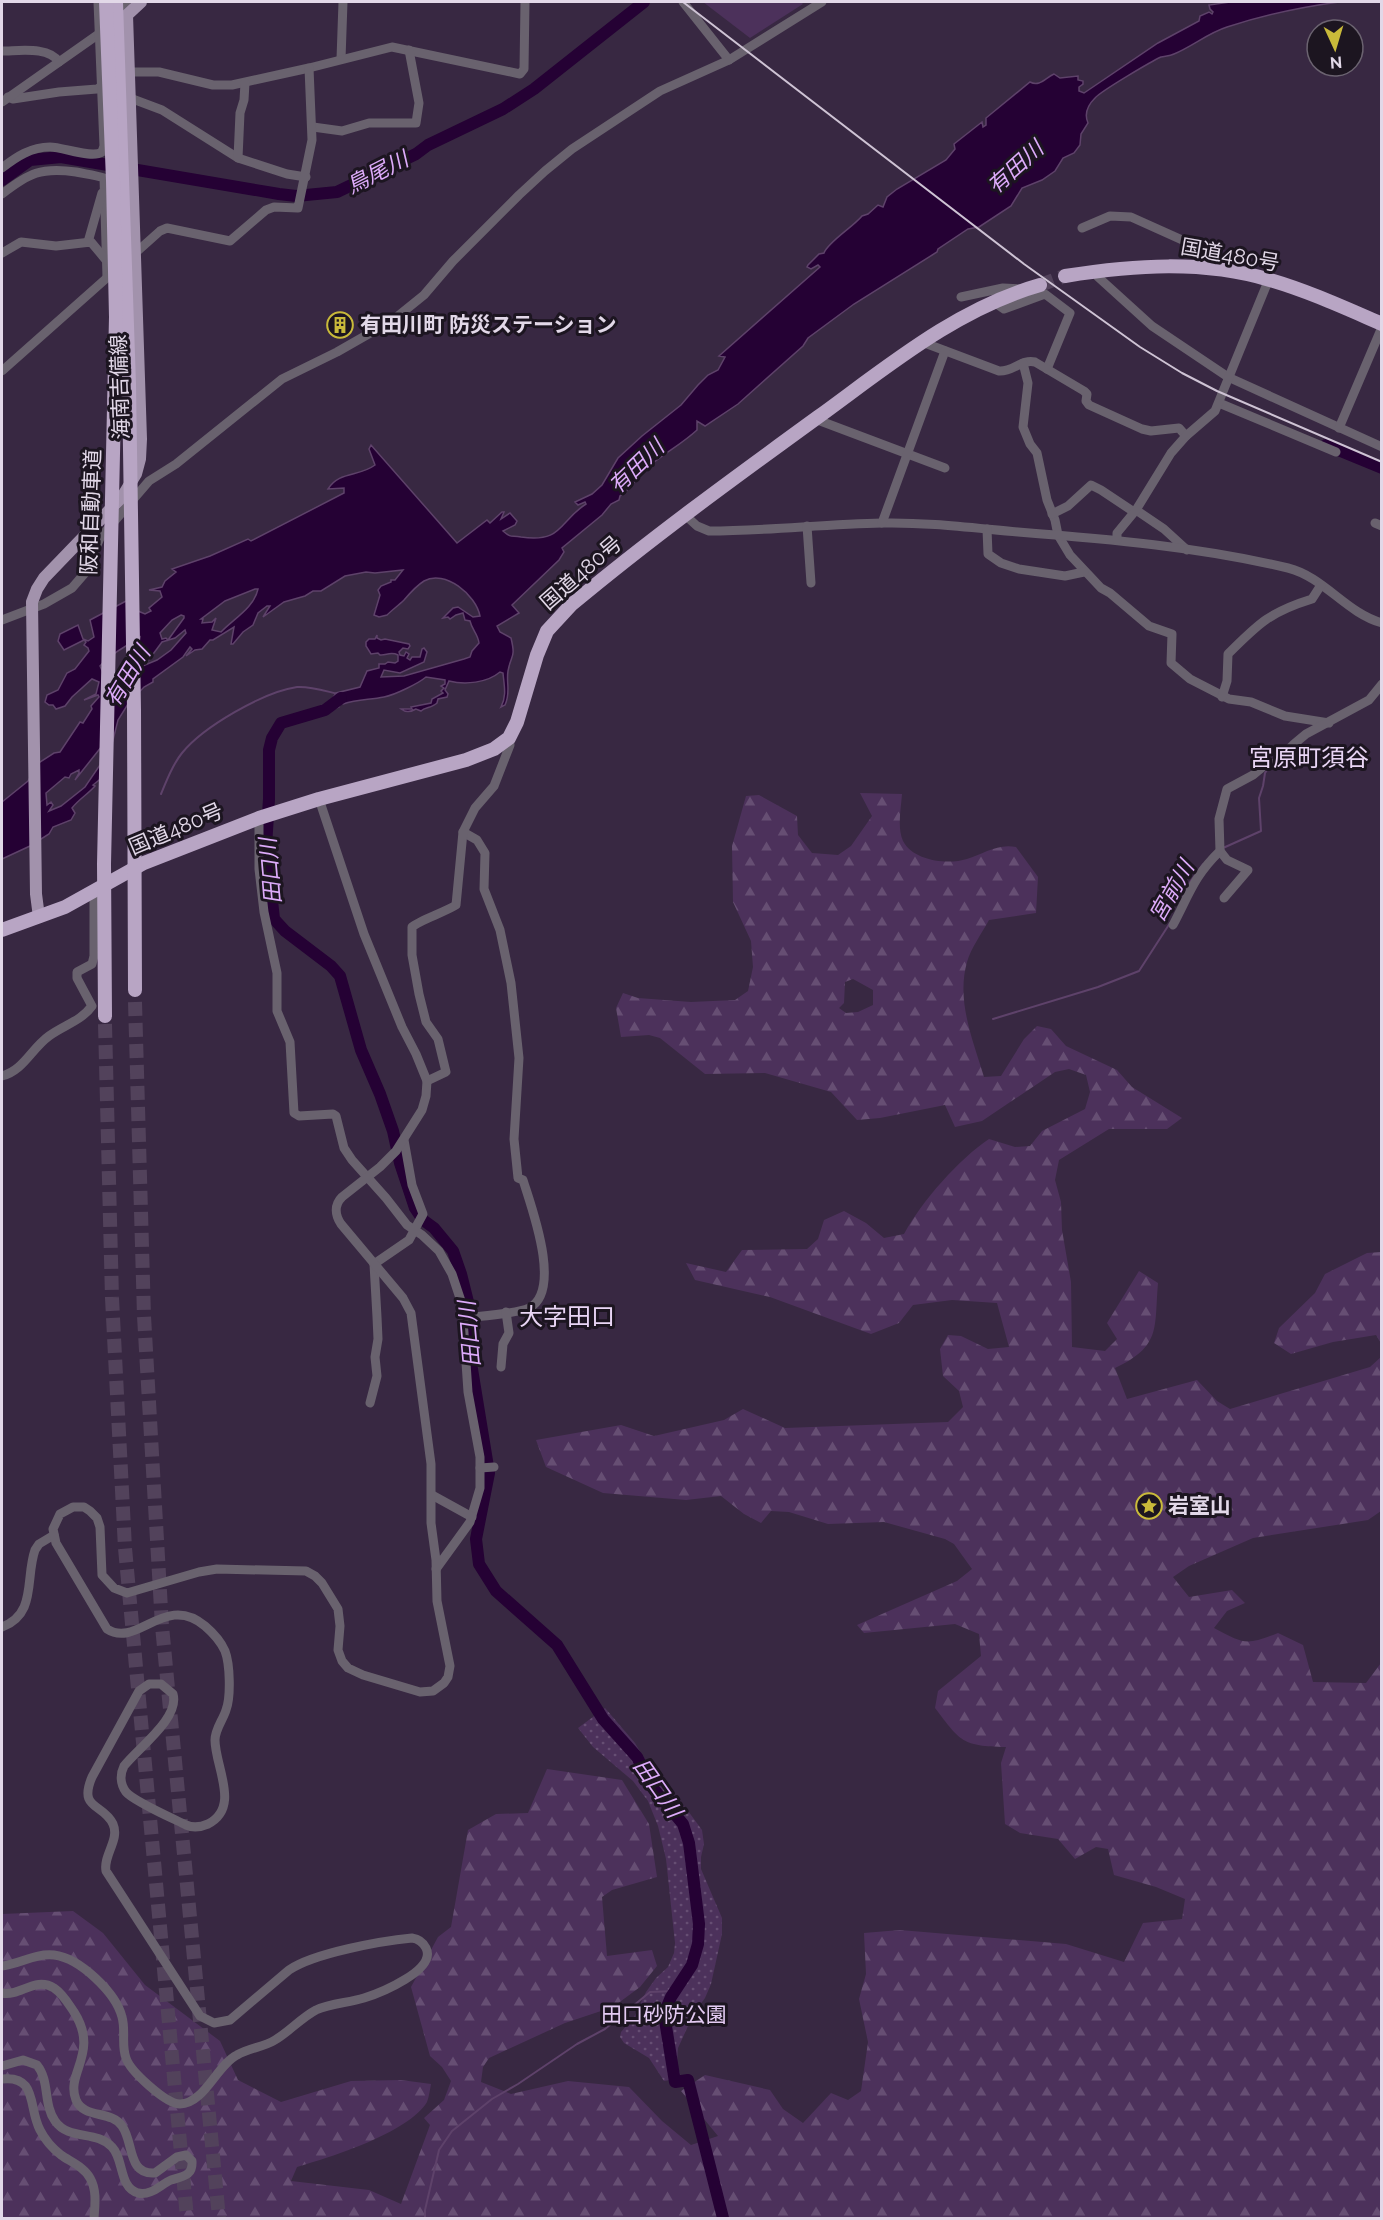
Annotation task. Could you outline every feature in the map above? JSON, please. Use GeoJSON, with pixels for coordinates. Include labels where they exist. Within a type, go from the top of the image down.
{"type":"FeatureCollection","features":[{"type":"Feature","properties":{"kind":"highway","name":"阪和自動車道"},"geometry":{"type":"LineString","coordinates":[[105,1020],[104,852],[116,379],[113,180],[106,2]]}},
{"type":"Feature","properties":{"kind":"highway","name":"阪和自動車道"},"geometry":{"type":"LineString","coordinates":[[116,2],[129,384],[134,709],[135,996]]}},
{"type":"Feature","properties":{"kind":"highway","name":"国道480号"},"geometry":{"type":"LineString","coordinates":[[1065,276],[1117,267],[1167,265],[1206,268],[1269,279],[1317,296],[1382,325]]}},
{"type":"Feature","properties":{"kind":"highway","name":"国道480号"},"geometry":{"type":"LineString","coordinates":[[2,930],[65,907],[144,863],[265,816],[319,799],[466,760],[494,749],[509,738],[522,711],[537,655],[553,622],[583,595],[685,515],[922,342],[955,321],[994,302],[1040,285]]}},
{"type":"Feature","properties":{"kind":"main road"},"geometry":{"type":"LineString","coordinates":[[127,15],[141,2]]}},
{"type":"Feature","properties":{"kind":"main road","name":"海南吉備線"},"geometry":{"type":"LineString","coordinates":[[39,917],[36,894],[32,612],[34,595],[44,578],[122,497],[134,480],[139,467],[141,439],[127,15]]}},
{"type":"Feature","properties":{"kind":"street"},"geometry":{"type":"LineString","coordinates":[[2,168],[22,154],[38,148],[50,147],[101,154],[104,146],[98,2]]}},
{"type":"Feature","properties":{"kind":"street"},"geometry":{"type":"LineString","coordinates":[[4,100],[127,15],[126,2]]}},
{"type":"Feature","properties":{"kind":"street"},"geometry":{"type":"LineString","coordinates":[[341,59],[343,2]]}},
{"type":"Feature","properties":{"kind":"street"},"geometry":{"type":"LineString","coordinates":[[4,100],[102,87],[129,77],[159,72],[213,85],[245,83],[392,47],[520,74],[524,69],[525,2]]}},
{"type":"Feature","properties":{"kind":"street"},"geometry":{"type":"LineString","coordinates":[[684,2],[729,60]]}},
{"type":"Feature","properties":{"kind":"street"},"geometry":{"type":"LineString","coordinates":[[4,619],[32,612],[78,583],[86,573],[100,538],[149,481],[176,464],[282,380],[393,320],[424,295],[453,261],[519,195],[572,149],[660,91],[729,60],[822,2]]}},
{"type":"Feature","properties":{"kind":"street"},"geometry":{"type":"LineString","coordinates":[[313,127],[342,132],[369,123],[416,123],[419,103],[409,50]]}},
{"type":"Feature","properties":{"kind":"street"},"geometry":{"type":"LineString","coordinates":[[2,51],[44,52],[56,57],[59,62]]}},
{"type":"Feature","properties":{"kind":"street"},"geometry":{"type":"LineString","coordinates":[[2,371],[160,231],[175,229],[230,240],[266,210],[274,207],[294,209],[299,206],[306,177],[313,127],[309,68]]}},
{"type":"Feature","properties":{"kind":"street"},"geometry":{"type":"LineString","coordinates":[[238,158],[240,113],[244,100],[245,83]]}},
{"type":"Feature","properties":{"kind":"street"},"geometry":{"type":"LineString","coordinates":[[130,98],[162,110],[238,158],[287,174],[306,177]]}},
{"type":"Feature","properties":{"kind":"street"},"geometry":{"type":"LineString","coordinates":[[2,194],[25,177],[49,170],[102,176],[105,180],[107,277]]}},
{"type":"Feature","properties":{"kind":"street"},"geometry":{"type":"LineString","coordinates":[[88,242],[105,186]]}},
{"type":"Feature","properties":{"kind":"street"},"geometry":{"type":"LineString","coordinates":[[1082,228],[1110,216],[1131,217],[1209,252],[1204,262],[1206,268]]}},
{"type":"Feature","properties":{"kind":"street"},"geometry":{"type":"LineString","coordinates":[[2,253],[21,242],[56,246],[91,242],[106,260]]}},
{"type":"Feature","properties":{"kind":"street"},"geometry":{"type":"LineString","coordinates":[[1096,271],[1098,277],[1152,326],[1228,377],[1382,447]]}},
{"type":"Feature","properties":{"kind":"street"},"geometry":{"type":"LineString","coordinates":[[1117,540],[1117,532],[1135,511],[1171,453],[1186,436],[1210,417],[1219,403],[1269,279]]}},
{"type":"Feature","properties":{"kind":"street"},"geometry":{"type":"LineString","coordinates":[[961,297],[1004,288],[1026,289]]}},
{"type":"Feature","properties":{"kind":"street"},"geometry":{"type":"LineString","coordinates":[[994,302],[1004,309],[1045,294],[1070,313],[1047,369]]}},
{"type":"Feature","properties":{"kind":"street"},"geometry":{"type":"LineString","coordinates":[[1339,428],[1382,325]]}},
{"type":"Feature","properties":{"kind":"street"},"geometry":{"type":"LineString","coordinates":[[922,342],[999,371],[1007,371],[1023,363],[1035,362],[1084,391],[1087,394],[1086,401],[1089,405],[1142,429],[1151,431],[1179,428],[1186,436]]}},
{"type":"Feature","properties":{"kind":"street"},"geometry":{"type":"LineString","coordinates":[[882,523],[945,351]]}},
{"type":"Feature","properties":{"kind":"street"},"geometry":{"type":"LineString","coordinates":[[1023,363],[1028,382],[1023,427],[1030,444],[1037,453],[1047,500],[1058,535],[1084,572],[1149,626],[1172,634],[1171,663],[1190,679],[1222,696],[1251,702],[1285,716],[1329,723]]}},
{"type":"Feature","properties":{"kind":"street"},"geometry":{"type":"LineString","coordinates":[[1219,403],[1336,452]]}},
{"type":"Feature","properties":{"kind":"street"},"geometry":{"type":"LineString","coordinates":[[815,419],[945,468]]}},
{"type":"Feature","properties":{"kind":"street"},"geometry":{"type":"LineString","coordinates":[[1052,514],[1068,506],[1090,485],[1101,489],[1164,529],[1187,550]]}},
{"type":"Feature","properties":{"kind":"street"},"geometry":{"type":"LineString","coordinates":[[685,515],[697,526],[709,531],[932,523],[1117,540],[1187,550],[1290,569],[1308,576],[1358,613],[1382,623]]}},
{"type":"Feature","properties":{"kind":"street"},"geometry":{"type":"LineString","coordinates":[[807,526],[811,583]]}},
{"type":"Feature","properties":{"kind":"street"},"geometry":{"type":"LineString","coordinates":[[987,529],[988,554],[1007,566],[1065,576],[1084,572]]}},
{"type":"Feature","properties":{"kind":"street"},"geometry":{"type":"LineString","coordinates":[[1222,696],[1227,681],[1228,654],[1268,616],[1312,599],[1321,585]]}},
{"type":"Feature","properties":{"kind":"street"},"geometry":{"type":"LineString","coordinates":[[1224,898],[1248,870],[1227,860],[1220,851],[1219,819],[1227,789],[1253,775],[1265,765],[1274,764],[1306,734],[1369,700],[1382,684]]}},
{"type":"Feature","properties":{"kind":"street"},"geometry":{"type":"LineString","coordinates":[[427,1081],[446,1072],[438,1039],[426,1022],[419,994],[412,955],[412,927],[456,905],[463,832],[475,808],[494,786],[510,745],[509,738]]}},
{"type":"Feature","properties":{"kind":"street"},"geometry":{"type":"LineString","coordinates":[[2,1966],[28,1958],[50,1955],[69,1959],[82,1967],[109,1993],[119,2008],[124,2025],[124,2053],[133,2070],[166,2099],[180,2104],[188,2103],[198,2096],[233,2057],[277,2039],[315,2011],[384,1990],[421,1968],[428,1958],[423,1944],[412,1938],[319,1956],[289,1970],[226,2021],[214,2023],[200,2016],[106,1871],[106,1859],[114,1838],[114,1828],[110,1819],[90,1801],[87,1791],[92,1777],[139,1691],[145,1686],[161,1684],[173,1694],[173,1709],[166,1720],[124,1766],[121,1775],[123,1788],[133,1798],[188,1826],[201,1826],[216,1818],[225,1803],[215,1738],[229,1696],[226,1654],[216,1638],[203,1625],[181,1616],[156,1619],[125,1634],[117,1634],[107,1629],[56,1543],[54,1534],[56,1520],[65,1509],[77,1506],[90,1511],[97,1518],[100,1527],[102,1575],[114,1588],[127,1593],[217,1569],[297,1570],[312,1574],[325,1586],[338,1609],[340,1626],[338,1650],[345,1666],[363,1675],[424,1692],[440,1687],[448,1677],[450,1670],[438,1612],[431,1523],[430,1455],[411,1313],[403,1298],[340,1224],[336,1214],[338,1200],[388,1160],[402,1143],[425,1102],[427,1081],[402,1027],[356,914],[319,799]]}},
{"type":"Feature","properties":{"kind":"street"},"geometry":{"type":"LineString","coordinates":[[265,816],[259,869],[264,912],[277,973],[277,1011],[290,1042],[294,1113],[299,1116],[335,1114],[344,1148],[352,1160],[407,1225],[416,1228],[434,1245],[448,1266],[460,1295],[464,1318],[468,1392],[487,1467],[472,1517],[436,1569]]}},
{"type":"Feature","properties":{"kind":"street"},"geometry":{"type":"LineString","coordinates":[[463,832],[477,840],[485,853],[484,889],[505,948],[516,1018],[519,1059],[514,1139],[518,1178],[523,1180],[541,1240],[544,1282],[538,1300],[529,1308],[464,1318]]}},
{"type":"Feature","properties":{"kind":"street"},"geometry":{"type":"LineString","coordinates":[[1173,925],[1192,884],[1220,851]]}},
{"type":"Feature","properties":{"kind":"street"},"geometry":{"type":"LineString","coordinates":[[2,1076],[20,1067],[49,1036],[84,1016],[92,1006],[77,978],[77,972],[92,964],[94,956],[94,891]]}},
{"type":"Feature","properties":{"kind":"street"},"geometry":{"type":"LineString","coordinates":[[375,1264],[405,1244],[423,1214],[412,1185],[402,1143]]}},
{"type":"Feature","properties":{"kind":"street"},"geometry":{"type":"LineString","coordinates":[[370,1403],[377,1376],[375,1264]]}},
{"type":"Feature","properties":{"kind":"street"},"geometry":{"type":"LineString","coordinates":[[501,1367],[502,1344],[509,1333],[506,1312]]}},
{"type":"Feature","properties":{"kind":"street"},"geometry":{"type":"LineString","coordinates":[[432,1495],[472,1517]]}},
{"type":"Feature","properties":{"kind":"street"},"geometry":{"type":"LineString","coordinates":[[2,1627],[12,1622],[24,1608],[28,1599],[34,1550],[54,1534]]}},
{"type":"Feature","properties":{"kind":"street"},"geometry":{"type":"LineString","coordinates":[[2,1993],[9,1994],[41,1984],[61,1993],[84,2032],[84,2051],[75,2092],[79,2105],[88,2111],[111,2116],[120,2122],[128,2136],[135,2164],[141,2171],[155,2173],[177,2157],[186,2155],[192,2161],[191,2171],[151,2192],[134,2191],[126,2184],[118,2156],[110,2145],[99,2138],[69,2132],[56,2122],[48,2106],[44,2078],[37,2065],[24,2060],[2,2066]]}},
{"type":"Feature","properties":{"kind":"street"},"geometry":{"type":"LineString","coordinates":[[2,2079],[15,2079],[27,2087],[36,2121],[48,2142],[89,2177],[94,2188],[94,2218]]}},
{"type":"Feature","properties":{"kind":"green space"},"geometry":{"type":"Polygon","coordinates":[[[703,2],[801,2],[803,4],[750,38],[703,2]]]}},
{"type":"Feature","properties":{"kind":"green space"},"geometry":{"type":"Polygon","coordinates":[[[860,793],[902,794],[901,836],[908,848],[915,853],[932,860],[950,862],[967,859],[1003,846],[1016,847],[1038,877],[1036,913],[989,920],[967,962],[963,991],[967,1020],[984,1077],[1001,1076],[1024,1039],[1037,1026],[1051,1029],[1066,1046],[1117,1070],[1132,1087],[1182,1118],[1167,1129],[1109,1129],[1059,1160],[1055,1180],[1061,1202],[1062,1230],[1071,1282],[1072,1347],[1105,1351],[1117,1339],[1107,1323],[1139,1271],[1158,1283],[1155,1324],[1153,1334],[1141,1352],[1115,1368],[1127,1399],[1197,1380],[1217,1401],[1230,1409],[1370,1367],[1381,1357],[1381,1511],[1368,1520],[1253,1538],[1189,1566],[1173,1577],[1189,1597],[1232,1590],[1245,1603],[1227,1611],[1214,1628],[1245,1641],[1258,1640],[1278,1633],[1303,1645],[1313,1682],[1366,1683],[1381,1663],[1381,2218],[2,2218],[2,1914],[73,1911],[103,1933],[145,1985],[220,2041],[238,2080],[281,2102],[351,2081],[401,2080],[431,2084],[427,2102],[403,2124],[368,2142],[297,2167],[291,2181],[369,2190],[401,2204],[430,2125],[424,2118],[444,2100],[451,2081],[442,2067],[430,2056],[411,1987],[438,1937],[451,1927],[468,1830],[496,1814],[528,1813],[547,1769],[622,1780],[649,1824],[657,1877],[612,1890],[602,1897],[607,1956],[652,1950],[657,1966],[640,1987],[613,2007],[565,2023],[489,2058],[483,2067],[481,2082],[511,2094],[568,2081],[629,2087],[662,2121],[691,2145],[718,2136],[681,2091],[705,2075],[770,2090],[783,2109],[803,2123],[831,2093],[848,2100],[861,2091],[868,2042],[859,1999],[866,1974],[864,1933],[900,1930],[1066,1944],[1124,1962],[1143,1923],[1182,1919],[1185,1899],[1156,1887],[1114,1875],[1108,1849],[1096,1847],[1075,1859],[1058,1839],[1020,1833],[1005,1824],[1001,1763],[1006,1747],[980,1745],[964,1740],[957,1735],[935,1708],[938,1691],[981,1656],[979,1634],[955,1624],[864,1633],[857,1625],[957,1581],[972,1569],[954,1544],[945,1539],[884,1522],[828,1524],[789,1512],[771,1511],[761,1523],[744,1514],[721,1496],[686,1500],[603,1493],[546,1467],[536,1440],[621,1425],[654,1436],[724,1420],[743,1409],[785,1428],[948,1422],[963,1407],[959,1391],[943,1376],[940,1349],[948,1335],[961,1336],[988,1349],[1009,1347],[997,1303],[952,1300],[913,1305],[899,1323],[871,1334],[770,1297],[695,1280],[686,1263],[726,1272],[742,1250],[807,1249],[818,1239],[824,1220],[844,1211],[866,1223],[884,1238],[904,1234],[942,1182],[977,1147],[989,1139],[1015,1147],[1030,1146],[1042,1131],[1085,1109],[1090,1092],[1086,1075],[1069,1069],[1055,1072],[982,1121],[955,1127],[945,1105],[880,1118],[857,1120],[831,1092],[765,1073],[705,1074],[660,1038],[649,1035],[621,1037],[616,1008],[623,993],[638,998],[691,1002],[735,1000],[748,991],[753,967],[751,941],[733,902],[732,846],[746,796],[759,795],[797,816],[798,835],[812,853],[838,855],[851,846],[872,816],[860,793]],[[853,979],[845,982],[844,1003],[839,1008],[846,1013],[858,1012],[873,1005],[873,990],[853,979]]]}},
{"type":"Feature","properties":{"kind":"green space"},"geometry":{"type":"Polygon","coordinates":[[[1381,1252],[1381,1343],[1376,1335],[1333,1342],[1291,1354],[1274,1343],[1279,1328],[1315,1293],[1325,1274],[1367,1253],[1381,1252]]]}},
{"type":"Feature","properties":{"kind":"green space","name":"田口砂防公園"},"geometry":{"type":"Polygon","coordinates":[[[605,1708],[635,1743],[651,1770],[680,1800],[702,1830],[704,1844],[701,1869],[722,1918],[722,1934],[711,1984],[705,1998],[694,2013],[678,2048],[677,2063],[681,2078],[664,2081],[649,2058],[624,2043],[620,2037],[621,2032],[634,2017],[646,1992],[668,1967],[674,1953],[675,1943],[666,1859],[658,1826],[648,1801],[633,1781],[593,1747],[578,1728],[605,1708]]]}},
{"type":"Feature","properties":{"kind":"water","name":"有田川"},"geometry":{"type":"Polygon","coordinates":[[[1230,2],[1339,2],[1283,12],[1220,30],[1181,51],[1161,57],[1107,89],[1095,98],[1089,107],[1086,116],[1088,123],[1081,134],[1080,145],[1074,153],[1063,158],[1055,171],[1042,180],[1022,188],[1011,206],[979,227],[968,229],[938,249],[937,252],[854,304],[808,338],[803,346],[738,404],[705,426],[697,421],[697,430],[647,468],[620,496],[619,500],[611,504],[602,515],[562,548],[564,552],[559,560],[512,605],[519,613],[497,626],[500,632],[511,638],[513,650],[508,671],[508,696],[505,705],[501,707],[505,690],[503,673],[500,672],[489,679],[476,682],[449,681],[445,690],[447,697],[438,699],[435,705],[421,711],[416,709],[407,712],[401,709],[412,709],[411,707],[431,703],[432,699],[443,693],[441,691],[444,688],[441,686],[445,684],[445,680],[426,677],[389,696],[343,704],[341,702],[339,707],[331,710],[330,703],[336,693],[360,687],[367,671],[379,668],[379,664],[398,661],[398,655],[395,654],[371,654],[366,642],[369,639],[375,639],[377,635],[377,638],[381,640],[409,644],[408,649],[403,648],[399,652],[404,656],[406,652],[409,654],[407,658],[410,660],[412,657],[420,657],[424,648],[427,652],[424,662],[400,673],[384,670],[381,677],[404,676],[470,657],[479,643],[470,621],[465,620],[463,613],[450,619],[443,618],[453,608],[458,607],[473,617],[480,616],[473,600],[450,581],[432,578],[424,581],[387,615],[379,617],[374,615],[380,595],[378,590],[391,580],[395,580],[403,570],[366,572],[345,576],[321,591],[313,591],[305,596],[284,602],[263,617],[270,606],[267,606],[258,613],[253,625],[243,632],[233,644],[231,644],[234,627],[210,640],[202,649],[195,650],[186,656],[192,649],[190,647],[183,657],[153,679],[153,682],[144,687],[128,704],[118,720],[104,776],[72,808],[75,813],[71,820],[53,827],[49,834],[30,846],[2,859],[2,802],[28,781],[37,764],[54,753],[60,752],[80,722],[83,723],[92,709],[91,706],[99,697],[98,695],[84,700],[96,694],[99,682],[92,679],[65,706],[56,709],[45,702],[47,695],[58,690],[67,673],[75,669],[89,651],[84,645],[86,642],[84,640],[64,650],[58,641],[60,634],[78,625],[83,639],[88,641],[94,637],[90,620],[128,600],[138,611],[145,614],[151,611],[149,608],[162,597],[160,591],[149,590],[162,587],[165,581],[176,572],[172,569],[210,556],[248,539],[251,541],[344,493],[344,488],[328,489],[338,479],[375,465],[369,449],[371,445],[457,543],[487,520],[490,523],[502,512],[504,512],[501,519],[510,513],[517,521],[515,525],[503,531],[510,536],[535,538],[553,534],[586,504],[585,502],[578,505],[575,502],[592,494],[602,485],[618,458],[681,405],[708,375],[718,370],[725,357],[719,356],[820,267],[818,265],[811,269],[807,267],[862,216],[878,205],[883,207],[887,197],[897,189],[946,160],[955,149],[954,144],[982,122],[983,127],[986,125],[986,118],[1030,82],[1040,83],[1054,74],[1060,78],[1078,76],[1078,80],[1083,81],[1079,91],[1084,93],[1158,43],[1199,21],[1200,16],[1209,12],[1212,14],[1209,5],[1230,2]],[[255,589],[225,601],[201,619],[203,619],[202,623],[212,622],[216,618],[212,630],[221,632],[248,608],[258,589],[255,589]],[[181,615],[172,620],[160,633],[162,639],[168,640],[184,616],[181,615]],[[185,630],[175,638],[162,642],[145,665],[171,650],[186,633],[185,630]],[[140,637],[109,657],[100,666],[104,675],[112,679],[134,656],[140,637]],[[102,746],[75,780],[79,770],[71,774],[69,778],[65,777],[46,793],[47,805],[51,802],[53,805],[49,811],[61,806],[85,787],[100,765],[102,746]]]}},
{"type":"Feature","properties":{"kind":"waterway","name":"鳥尾川"},"geometry":{"type":"LineString","coordinates":[[2,180],[30,160],[61,157],[279,194],[296,196],[337,192],[503,109],[534,89],[644,2]]}},
{"type":"Feature","properties":{"kind":"waterway"},"geometry":{"type":"LineString","coordinates":[[1326,445],[1382,468]]}},
{"type":"Feature","properties":{"kind":"waterway"},"geometry":{"type":"LineString","coordinates":[[161,794],[182,753],[204,732],[235,712],[268,696],[297,687],[338,694]]}},
{"type":"Feature","properties":{"kind":"waterway","name":"田口川"},"geometry":{"type":"LineString","coordinates":[[341,698],[325,710],[281,723],[272,738],[269,750],[266,846],[274,919],[285,931],[331,966],[340,976],[361,1050],[393,1131],[400,1163],[415,1208],[423,1220],[434,1228],[453,1251],[461,1274],[469,1306],[471,1363],[489,1473],[476,1539],[479,1564],[496,1591],[557,1645],[603,1719],[637,1757],[652,1787],[683,1824],[689,1843],[699,1924],[698,1944],[692,1965],[671,1997],[664,2014],[675,2082],[688,2080],[723,2218]]}},
{"type":"Feature","properties":{"kind":"waterway","name":"宮前川"},"geometry":{"type":"LineString","coordinates":[[1223,848],[1261,831],[1259,798],[1265,773],[1269,767]]}},
{"type":"Feature","properties":{"kind":"waterway","name":"宮前川"},"geometry":{"type":"LineString","coordinates":[[1183,897],[1183,892],[1203,864]]}},
{"type":"Feature","properties":{"kind":"waterway","name":"宮前川"},"geometry":{"type":"LineString","coordinates":[[993,1019],[1098,987],[1139,971],[1170,923]]}},
{"type":"Feature","properties":{"kind":"waterway"},"geometry":{"type":"LineString","coordinates":[[425,2218],[439,2150],[452,2131],[492,2099],[577,2044],[605,2029],[650,1992],[675,1991]]}},
{"type":"Feature","properties":{"kind":"tunnel"},"geometry":{"type":"LineString","coordinates":[[1040,285],[1065,276]]}},
{"type":"Feature","properties":{"kind":"tunnel"},"geometry":{"type":"LineString","coordinates":[[135,1002],[144,1316],[162,1626],[219,2218]]}},
{"type":"Feature","properties":{"kind":"tunnel"},"geometry":{"type":"LineString","coordinates":[[105,1024],[112,1298],[125,1548],[187,2218]]}},
{"type":"Feature","properties":{"kind":"railway"},"geometry":{"type":"LineString","coordinates":[[683,2],[1024,264],[1140,347],[1217,391],[1382,462]]}},
{"type":"Feature","properties":{"kind":"place","name":"有田川町 防災ステーション"},"geometry":{"type":"Point","coordinates":[340,325]}},
{"type":"Feature","properties":{"kind":"place","name":"岩室山"},"geometry":{"type":"Point","coordinates":[1149,1506]}},
{"type":"Feature","properties":{"kind":"district","name":"宮原町須谷"},"geometry":{"type":"Point","coordinates":[1309,758]}},
{"type":"Feature","properties":{"kind":"district","name":"大字田口"},"geometry":{"type":"Point","coordinates":[567,1317]}}]}
